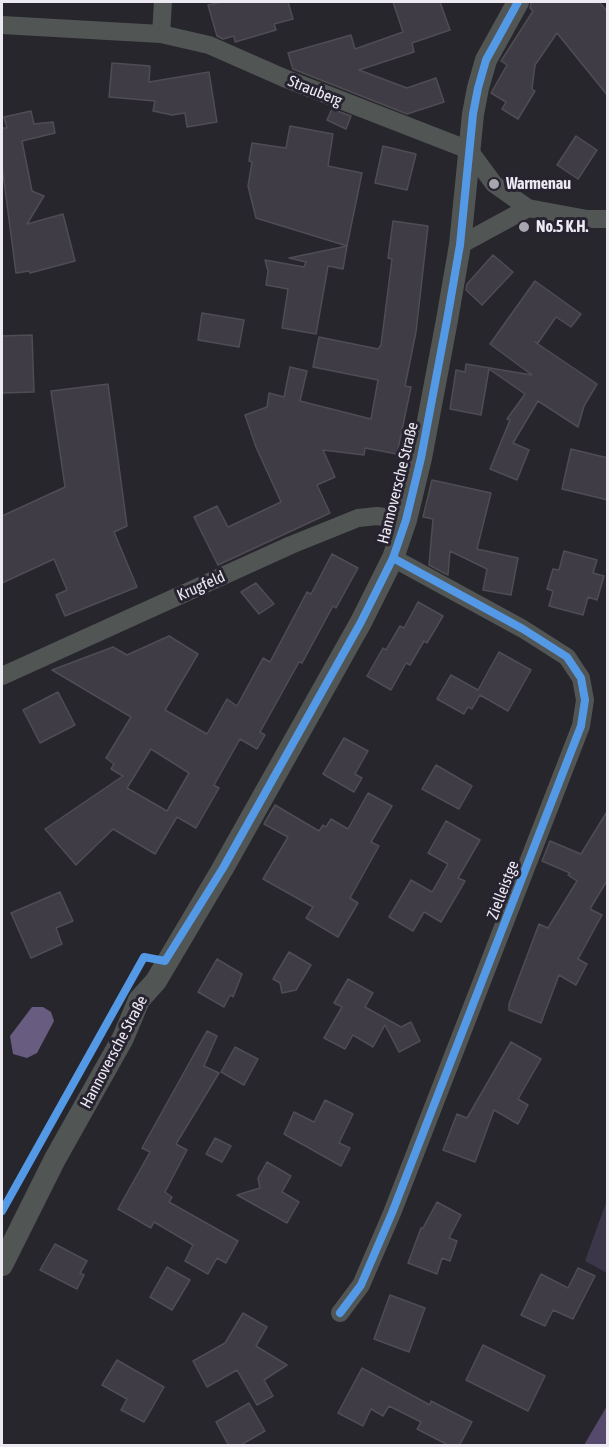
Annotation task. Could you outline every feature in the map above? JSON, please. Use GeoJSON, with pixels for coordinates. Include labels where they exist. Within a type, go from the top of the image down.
{"type":"FeatureCollection","features":[{"type":"Feature","properties":{"kind":"street"},"geometry":{"type":"LineString","coordinates":[[161,34],[163,2]]}},
{"type":"Feature","properties":{"kind":"street","name":"Hannoversche Straße"},"geometry":{"type":"LineString","coordinates":[[2,1265],[55,1159],[123,1038],[139,1000],[156,981],[223,868],[361,622],[393,558],[406,520],[421,458],[459,244],[473,114],[486,60],[518,2]]}},
{"type":"Feature","properties":{"kind":"street","name":"Strauberg"},"geometry":{"type":"LineString","coordinates":[[2,25],[161,34],[208,45],[284,78],[469,150]]}},
{"type":"Feature","properties":{"kind":"street"},"geometry":{"type":"LineString","coordinates":[[469,150],[494,184],[528,208],[587,219],[608,219]]}},
{"type":"Feature","properties":{"kind":"street"},"geometry":{"type":"LineString","coordinates":[[459,244],[528,208]]}},
{"type":"Feature","properties":{"kind":"street","name":"Krugfeld"},"geometry":{"type":"LineString","coordinates":[[2,676],[291,545],[358,518],[377,516],[406,520]]}},
{"type":"Feature","properties":{"kind":"street","name":"Zielleistge"},"geometry":{"type":"LineString","coordinates":[[340,1313],[365,1278],[388,1222],[581,726],[585,700],[581,678],[567,657],[523,629],[393,558]]}},
{"type":"Feature","properties":{"kind":"shaded area"},"geometry":{"type":"Polygon","coordinates":[[[32,1007],[43,1007],[51,1012],[54,1021],[37,1053],[27,1058],[13,1054],[10,1036],[32,1007]]]}},
{"type":"Feature","properties":{"kind":"shaded area"},"geometry":{"type":"Polygon","coordinates":[[[607,1200],[608,1272],[607,1273],[585,1261],[607,1200]]]}},
{"type":"Feature","properties":{"kind":"shaded area"},"geometry":{"type":"Polygon","coordinates":[[[607,1406],[607,1445],[584,1445],[607,1406]]]}},
{"type":"Feature","properties":{"kind":"building"},"geometry":{"type":"Polygon","coordinates":[[[222,2],[288,2],[293,19],[274,24],[276,30],[235,42],[234,36],[223,39],[217,36],[208,5],[222,2]]]}},
{"type":"Feature","properties":{"kind":"building"},"geometry":{"type":"Polygon","coordinates":[[[393,2],[440,2],[450,30],[412,43],[414,52],[359,70],[407,88],[436,78],[444,102],[407,114],[293,69],[288,53],[351,35],[355,49],[403,32],[393,2]]]}},
{"type":"Feature","properties":{"kind":"building"},"geometry":{"type":"Polygon","coordinates":[[[531,2],[599,2],[608,12],[608,96],[557,33],[535,65],[532,89],[535,91],[518,119],[502,109],[506,102],[491,93],[507,65],[501,61],[533,11],[530,8],[531,2]]]}},
{"type":"Feature","properties":{"kind":"building"},"geometry":{"type":"Polygon","coordinates":[[[112,63],[150,66],[149,82],[209,72],[217,122],[187,127],[185,113],[172,115],[153,111],[155,101],[109,97],[112,63]]]}},
{"type":"Feature","properties":{"kind":"building"},"geometry":{"type":"Polygon","coordinates":[[[332,109],[351,116],[346,129],[327,120],[332,109]]]}},
{"type":"Feature","properties":{"kind":"building"},"geometry":{"type":"Polygon","coordinates":[[[31,111],[34,124],[53,122],[55,133],[22,141],[32,191],[44,196],[27,224],[63,214],[75,261],[30,273],[29,271],[16,273],[2,166],[2,128],[7,128],[4,117],[31,111]]]}},
{"type":"Feature","properties":{"kind":"building"},"geometry":{"type":"Polygon","coordinates":[[[290,126],[333,134],[328,166],[362,173],[347,246],[256,218],[248,186],[252,143],[286,148],[290,126]]]}},
{"type":"Feature","properties":{"kind":"building"},"geometry":{"type":"Polygon","coordinates":[[[576,136],[597,150],[578,179],[557,165],[576,136]]]}},
{"type":"Feature","properties":{"kind":"building"},"geometry":{"type":"Polygon","coordinates":[[[383,146],[416,154],[407,190],[375,183],[383,146]]]}},
{"type":"Feature","properties":{"kind":"building"},"geometry":{"type":"Polygon","coordinates":[[[393,221],[428,226],[416,332],[405,386],[411,387],[397,454],[365,448],[364,455],[323,450],[335,477],[317,485],[330,513],[218,565],[194,517],[217,506],[228,527],[281,502],[256,447],[245,415],[267,407],[269,393],[284,397],[290,367],[307,371],[300,401],[371,419],[378,380],[313,367],[319,337],[378,349],[381,345],[392,259],[388,258],[393,221]]]}},
{"type":"Feature","properties":{"kind":"building"},"geometry":{"type":"Polygon","coordinates":[[[347,246],[343,269],[328,266],[316,334],[282,328],[288,289],[266,285],[268,271],[265,260],[304,267],[306,262],[289,258],[347,246]]]}},
{"type":"Feature","properties":{"kind":"building"},"geometry":{"type":"Polygon","coordinates":[[[493,255],[513,272],[482,305],[466,290],[467,284],[493,255]]]}},
{"type":"Feature","properties":{"kind":"building"},"geometry":{"type":"Polygon","coordinates":[[[535,281],[581,314],[571,327],[556,317],[538,343],[535,342],[597,384],[584,406],[578,427],[538,401],[513,443],[529,450],[517,480],[490,469],[510,420],[507,419],[525,394],[489,369],[481,415],[450,409],[456,370],[465,372],[466,364],[532,375],[490,344],[535,281]]]}},
{"type":"Feature","properties":{"kind":"building"},"geometry":{"type":"Polygon","coordinates":[[[202,313],[244,320],[239,347],[198,340],[202,313]]]}},
{"type":"Feature","properties":{"kind":"building"},"geometry":{"type":"Polygon","coordinates":[[[32,335],[34,392],[2,393],[2,336],[32,335]]]}},
{"type":"Feature","properties":{"kind":"building"},"geometry":{"type":"Polygon","coordinates":[[[108,384],[127,526],[114,532],[137,587],[65,616],[56,595],[67,590],[54,559],[2,583],[2,516],[65,487],[51,391],[108,384]]]}},
{"type":"Feature","properties":{"kind":"building"},"geometry":{"type":"Polygon","coordinates":[[[571,449],[608,458],[608,500],[562,489],[571,449]]]}},
{"type":"Feature","properties":{"kind":"building"},"geometry":{"type":"Polygon","coordinates":[[[432,480],[491,493],[477,549],[518,558],[511,595],[483,590],[487,569],[450,551],[448,575],[429,565],[433,519],[423,517],[432,480]]]}},
{"type":"Feature","properties":{"kind":"building"},"geometry":{"type":"Polygon","coordinates":[[[564,551],[597,560],[593,573],[604,576],[597,600],[588,597],[583,615],[549,606],[553,591],[547,589],[553,569],[559,570],[564,551]]]}},
{"type":"Feature","properties":{"kind":"building"},"geometry":{"type":"Polygon","coordinates":[[[332,554],[358,568],[336,608],[333,606],[302,663],[299,662],[260,732],[265,735],[257,749],[240,739],[214,785],[219,788],[196,828],[177,817],[155,854],[113,829],[76,865],[45,829],[123,776],[111,769],[114,764],[106,758],[131,717],[52,670],[113,647],[127,655],[169,636],[198,654],[165,710],[207,734],[227,699],[237,706],[263,658],[270,662],[307,592],[311,594],[332,554]],[[151,749],[127,788],[167,811],[189,773],[151,749]]]}},
{"type":"Feature","properties":{"kind":"building"},"geometry":{"type":"Polygon","coordinates":[[[256,583],[274,604],[259,614],[241,592],[256,583]]]}},
{"type":"Feature","properties":{"kind":"building"},"geometry":{"type":"Polygon","coordinates":[[[418,602],[443,616],[427,643],[424,641],[410,665],[406,663],[391,690],[367,676],[383,648],[386,650],[400,626],[404,628],[418,602]]]}},
{"type":"Feature","properties":{"kind":"building"},"geometry":{"type":"Polygon","coordinates":[[[499,652],[531,670],[508,711],[480,695],[472,709],[468,707],[464,714],[437,699],[451,675],[478,690],[499,652]]]}},
{"type":"Feature","properties":{"kind":"building"},"geometry":{"type":"Polygon","coordinates":[[[58,692],[75,725],[40,743],[23,710],[58,692]]]}},
{"type":"Feature","properties":{"kind":"building"},"geometry":{"type":"Polygon","coordinates":[[[344,738],[368,751],[355,774],[362,778],[354,792],[323,774],[344,738]]]}},
{"type":"Feature","properties":{"kind":"building"},"geometry":{"type":"Polygon","coordinates":[[[436,765],[472,786],[459,809],[422,789],[436,765]]]}},
{"type":"Feature","properties":{"kind":"building"},"geometry":{"type":"Polygon","coordinates":[[[368,793],[392,806],[371,842],[379,846],[350,898],[358,903],[338,937],[306,918],[313,907],[263,879],[288,837],[264,824],[275,805],[319,831],[323,825],[326,827],[331,819],[348,829],[368,793]]]}},
{"type":"Feature","properties":{"kind":"building"},"geometry":{"type":"Polygon","coordinates":[[[608,810],[608,879],[590,909],[602,915],[578,959],[587,964],[576,985],[559,975],[541,1023],[509,1010],[509,1004],[539,924],[548,928],[577,881],[568,875],[570,873],[542,861],[550,841],[581,854],[608,810]]]}},
{"type":"Feature","properties":{"kind":"building"},"geometry":{"type":"Polygon","coordinates":[[[446,821],[480,840],[458,878],[465,881],[441,922],[424,912],[413,931],[389,917],[411,880],[432,892],[448,864],[428,853],[446,821]]]}},
{"type":"Feature","properties":{"kind":"building"},"geometry":{"type":"Polygon","coordinates":[[[60,892],[73,921],[56,928],[62,944],[31,958],[11,913],[60,892]]]}},
{"type":"Feature","properties":{"kind":"building"},"geometry":{"type":"Polygon","coordinates":[[[289,952],[311,965],[296,990],[282,993],[280,983],[273,979],[289,952]]]}},
{"type":"Feature","properties":{"kind":"building"},"geometry":{"type":"Polygon","coordinates":[[[217,959],[242,974],[233,997],[230,995],[224,1007],[198,992],[217,959]]]}},
{"type":"Feature","properties":{"kind":"building"},"geometry":{"type":"Polygon","coordinates":[[[348,979],[373,993],[365,1007],[401,1027],[411,1022],[420,1041],[399,1052],[385,1025],[373,1047],[353,1035],[345,1049],[324,1038],[342,1007],[334,1003],[348,979]]]}},
{"type":"Feature","properties":{"kind":"building"},"geometry":{"type":"Polygon","coordinates":[[[207,1031],[217,1036],[204,1066],[219,1073],[176,1144],[187,1150],[165,1192],[172,1197],[169,1202],[238,1241],[226,1263],[217,1258],[208,1274],[185,1261],[193,1245],[154,1222],[151,1228],[118,1209],[150,1152],[142,1148],[207,1031]]]}},
{"type":"Feature","properties":{"kind":"building"},"geometry":{"type":"Polygon","coordinates":[[[511,1042],[541,1059],[518,1099],[528,1105],[518,1124],[494,1110],[475,1162],[443,1150],[457,1114],[467,1118],[511,1042]]]}},
{"type":"Feature","properties":{"kind":"building"},"geometry":{"type":"Polygon","coordinates":[[[235,1047],[258,1059],[244,1085],[221,1072],[235,1047]]]}},
{"type":"Feature","properties":{"kind":"building"},"geometry":{"type":"Polygon","coordinates":[[[325,1100],[353,1114],[339,1143],[350,1148],[341,1166],[284,1134],[294,1112],[314,1122],[325,1100]]]}},
{"type":"Feature","properties":{"kind":"building"},"geometry":{"type":"Polygon","coordinates":[[[215,1138],[231,1146],[222,1162],[206,1154],[215,1138]]]}},
{"type":"Feature","properties":{"kind":"building"},"geometry":{"type":"Polygon","coordinates":[[[267,1162],[291,1176],[282,1192],[299,1202],[287,1223],[237,1195],[260,1188],[258,1178],[267,1162]]]}},
{"type":"Feature","properties":{"kind":"building"},"geometry":{"type":"Polygon","coordinates":[[[437,1202],[461,1215],[449,1238],[457,1241],[450,1261],[442,1258],[437,1274],[408,1263],[421,1228],[437,1202]]]}},
{"type":"Feature","properties":{"kind":"building"},"geometry":{"type":"Polygon","coordinates":[[[55,1244],[87,1261],[80,1273],[84,1275],[77,1289],[40,1270],[55,1244]]]}},
{"type":"Feature","properties":{"kind":"building"},"geometry":{"type":"Polygon","coordinates":[[[167,1267],[190,1280],[172,1310],[150,1297],[167,1267]]]}},
{"type":"Feature","properties":{"kind":"building"},"geometry":{"type":"Polygon","coordinates":[[[578,1268],[595,1276],[573,1319],[553,1310],[545,1326],[521,1315],[541,1274],[568,1288],[578,1268]]]}},
{"type":"Feature","properties":{"kind":"building"},"geometry":{"type":"Polygon","coordinates":[[[390,1295],[425,1308],[409,1352],[374,1339],[390,1295]]]}},
{"type":"Feature","properties":{"kind":"building"},"geometry":{"type":"Polygon","coordinates":[[[243,1313],[267,1327],[256,1346],[287,1365],[264,1380],[273,1396],[257,1405],[237,1370],[207,1387],[193,1361],[225,1343],[243,1313]]]}},
{"type":"Feature","properties":{"kind":"building"},"geometry":{"type":"Polygon","coordinates":[[[483,1345],[545,1376],[528,1411],[466,1380],[483,1345]]]}},
{"type":"Feature","properties":{"kind":"building"},"geometry":{"type":"Polygon","coordinates":[[[117,1360],[164,1387],[144,1422],[121,1410],[127,1399],[102,1385],[117,1360]]]}},
{"type":"Feature","properties":{"kind":"building"},"geometry":{"type":"Polygon","coordinates":[[[362,1368],[430,1405],[431,1401],[472,1422],[459,1446],[450,1446],[417,1429],[421,1422],[389,1406],[383,1416],[371,1409],[363,1426],[338,1413],[362,1368]]]}},
{"type":"Feature","properties":{"kind":"building"},"geometry":{"type":"Polygon","coordinates":[[[249,1403],[265,1431],[239,1446],[229,1446],[216,1422],[249,1403]]]}},
{"type":"Feature","properties":{"kind":"cycle path"},"geometry":{"type":"LineString","coordinates":[[2,1211],[144,957],[165,961],[223,868],[361,622],[393,558],[406,520],[421,458],[447,320],[460,245],[473,114],[478,88],[486,60],[518,2]]}},
{"type":"Feature","properties":{"kind":"cycle path"},"geometry":{"type":"LineString","coordinates":[[340,1313],[361,1285],[392,1213],[581,726],[585,700],[581,678],[567,657],[523,629],[393,558]]}},
{"type":"Feature","properties":{"kind":"place","name":"Warmenau"},"geometry":{"type":"Point","coordinates":[494,184]}},
{"type":"Feature","properties":{"kind":"place","name":"No.5 K.H."},"geometry":{"type":"Point","coordinates":[524,227]}}]}
